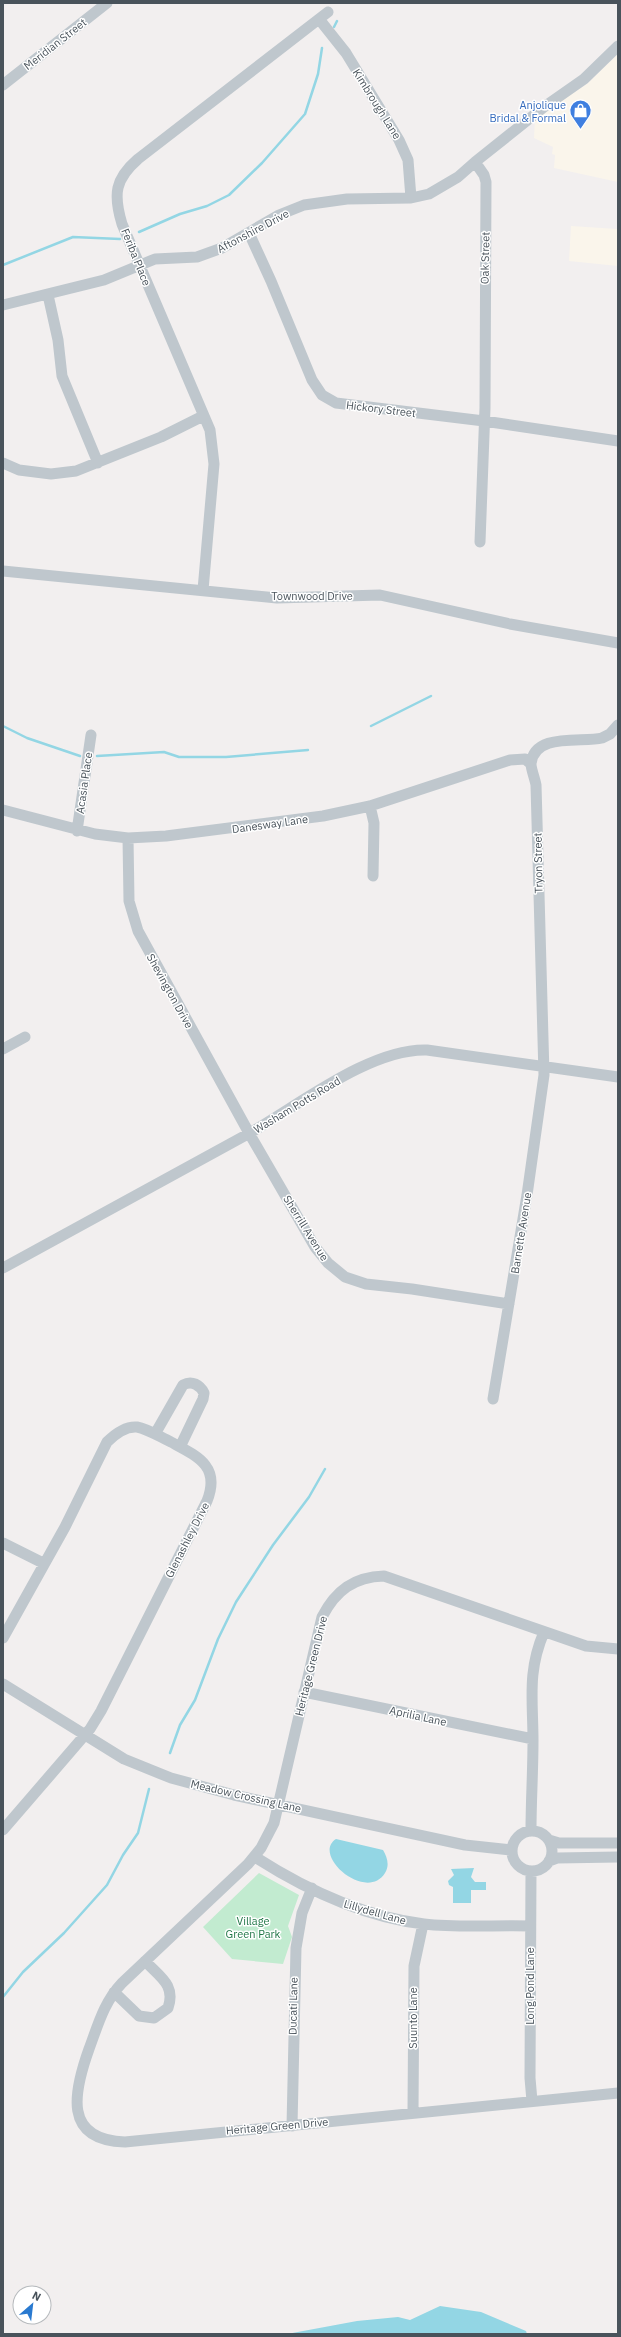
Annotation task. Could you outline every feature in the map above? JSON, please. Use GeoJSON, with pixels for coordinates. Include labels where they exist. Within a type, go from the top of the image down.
{"type":"FeatureCollection","features":[{"type":"Feature","properties":{"kind":"street","name":"Meridian Street"},"geometry":{"type":"LineString","coordinates":[[3,85],[107,3]]}},
{"type":"Feature","properties":{"kind":"street","name":"Kimbrough Lane"},"geometry":{"type":"LineString","coordinates":[[323,15],[399,140],[408,160],[412,198]]}},
{"type":"Feature","properties":{"kind":"street","name":"Feriba Place"},"geometry":{"type":"LineString","coordinates":[[203,590],[214,464],[211,437],[138,266],[118,211],[117,191],[119,182],[126,170],[323,15]]}},
{"type":"Feature","properties":{"kind":"street"},"geometry":{"type":"LineString","coordinates":[[475,162],[544,107],[584,79],[618,46]]}},
{"type":"Feature","properties":{"kind":"street","name":"Aftonshire Drive"},"geometry":{"type":"LineString","coordinates":[[3,306],[104,280],[155,259],[197,257],[222,248],[249,234],[279,215],[304,205],[347,198],[412,198],[439,190],[475,162]]}},
{"type":"Feature","properties":{"kind":"street","name":"Oak Street"},"geometry":{"type":"LineString","coordinates":[[475,162],[484,175],[486,182],[484,422],[480,542]]}},
{"type":"Feature","properties":{"kind":"street","name":"Hickory Street"},"geometry":{"type":"LineString","coordinates":[[249,234],[271,281],[312,380],[328,400],[336,404],[484,422],[618,441]]}},
{"type":"Feature","properties":{"kind":"street"},"geometry":{"type":"LineString","coordinates":[[48,295],[58,340],[62,376],[98,463]]}},
{"type":"Feature","properties":{"kind":"street"},"geometry":{"type":"LineString","coordinates":[[3,463],[19,470],[51,474],[76,471],[98,463],[203,416]]}},
{"type":"Feature","properties":{"kind":"street","name":"Townwood Drive"},"geometry":{"type":"LineString","coordinates":[[3,571],[277,598],[392,596],[510,624],[618,643]]}},
{"type":"Feature","properties":{"kind":"street"},"geometry":{"type":"LineString","coordinates":[[531,764],[537,752],[546,743],[602,738],[618,725]]}},
{"type":"Feature","properties":{"kind":"street","name":"Acasia Place"},"geometry":{"type":"LineString","coordinates":[[77,831],[91,735]]}},
{"type":"Feature","properties":{"kind":"street","name":"Danesway Lane"},"geometry":{"type":"LineString","coordinates":[[3,810],[77,831],[128,838],[166,836],[288,822],[370,806],[510,760],[525,759],[531,764]]}},
{"type":"Feature","properties":{"kind":"street","name":"Tryon Street"},"geometry":{"type":"LineString","coordinates":[[531,764],[536,785],[543,1067]]}},
{"type":"Feature","properties":{"kind":"street"},"geometry":{"type":"LineString","coordinates":[[370,806],[374,823],[372,876]]}},
{"type":"Feature","properties":{"kind":"street","name":"Shevington Drive"},"geometry":{"type":"LineString","coordinates":[[128,838],[129,901],[138,931],[249,1133]]}},
{"type":"Feature","properties":{"kind":"street"},"geometry":{"type":"LineString","coordinates":[[3,1049],[24,1037]]}},
{"type":"Feature","properties":{"kind":"street","name":"Washam Potts Road"},"geometry":{"type":"LineString","coordinates":[[3,1268],[249,1133],[363,1066],[401,1051],[427,1050],[618,1077]]}},
{"type":"Feature","properties":{"kind":"street","name":"Barnette Avenue"},"geometry":{"type":"LineString","coordinates":[[493,1399],[530,1173],[543,1067]]}},
{"type":"Feature","properties":{"kind":"street","name":"Sherrill Avenue"},"geometry":{"type":"LineString","coordinates":[[249,1133],[315,1247],[328,1264],[345,1277],[366,1284],[412,1289],[509,1304]]}},
{"type":"Feature","properties":{"kind":"street"},"geometry":{"type":"LineString","coordinates":[[155,1434],[183,1385],[188,1382],[196,1384],[204,1393],[203,1399],[180,1447]]}},
{"type":"Feature","properties":{"kind":"street","name":"Glenashley Drive"},"geometry":{"type":"LineString","coordinates":[[3,1638],[64,1527],[107,1442],[124,1429],[136,1427],[155,1434],[201,1459],[208,1468],[212,1480],[211,1491],[101,1711],[85,1735],[3,1830]]}},
{"type":"Feature","properties":{"kind":"street"},"geometry":{"type":"LineString","coordinates":[[3,1543],[43,1563]]}},
{"type":"Feature","properties":{"kind":"street","name":"Heritage Green Drive"},"geometry":{"type":"LineString","coordinates":[[618,1649],[586,1646],[480,1611],[399,1580],[384,1576],[369,1577],[346,1586],[328,1606],[318,1632],[274,1823],[255,1857],[114,1992],[101,2014],[76,2094],[78,2115],[87,2128],[98,2137],[111,2142],[125,2142],[618,2093]]}},
{"type":"Feature","properties":{"kind":"street"},"geometry":{"type":"LineString","coordinates":[[531,1830],[533,1740],[531,1691],[534,1659],[544,1632]]}},
{"type":"Feature","properties":{"kind":"street","name":"Meadow Crossing Lane"},"geometry":{"type":"LineString","coordinates":[[3,1684],[124,1759],[171,1778],[234,1795],[278,1803],[465,1845],[511,1850]]}},
{"type":"Feature","properties":{"kind":"street","name":"Aprilia Lane"},"geometry":{"type":"LineString","coordinates":[[304,1692],[533,1740]]}},
{"type":"Feature","properties":{"kind":"street"},"geometry":{"type":"LineString","coordinates":[[549,1840],[552,1854],[545,1867],[530,1872],[516,1865],[511,1850],[513,1842],[518,1835],[531,1830],[542,1834],[549,1840],[559,1843],[618,1843]]}},
{"type":"Feature","properties":{"kind":"street","name":"Lillydell Lane"},"geometry":{"type":"LineString","coordinates":[[255,1857],[312,1888],[367,1912],[423,1924],[530,1926]]}},
{"type":"Feature","properties":{"kind":"street"},"geometry":{"type":"LineString","coordinates":[[549,1861],[558,1858],[618,1857]]}},
{"type":"Feature","properties":{"kind":"street","name":"Long Pond Lane"},"geometry":{"type":"LineString","coordinates":[[530,1872],[530,2078],[532,2101]]}},
{"type":"Feature","properties":{"kind":"street","name":"Ducati Lane"},"geometry":{"type":"LineString","coordinates":[[292,2126],[296,1948],[302,1913],[312,1888]]}},
{"type":"Feature","properties":{"kind":"street","name":"Suunto Lane"},"geometry":{"type":"LineString","coordinates":[[413,2114],[414,1966],[423,1924]]}},
{"type":"Feature","properties":{"kind":"street"},"geometry":{"type":"LineString","coordinates":[[114,1992],[139,2016],[154,2018],[168,2008],[171,1991],[167,1983],[145,1961]]}},
{"type":"Feature","properties":{"kind":"shaded area"},"geometry":{"type":"Polygon","coordinates":[[[618,54],[618,182],[554,168],[555,155],[552,154],[553,147],[534,138],[535,118],[587,84],[618,54]]]}},
{"type":"Feature","properties":{"kind":"shaded area"},"geometry":{"type":"Polygon","coordinates":[[[571,226],[617,229],[618,227],[618,266],[569,261],[571,226]]]}},
{"type":"Feature","properties":{"kind":"green space","name":"Village Green Park"},"geometry":{"type":"Polygon","coordinates":[[[259,1873],[299,1895],[288,1926],[292,1937],[283,1964],[232,1959],[203,1927],[259,1873]]]}},
{"type":"Feature","properties":{"kind":"water"},"geometry":{"type":"Polygon","coordinates":[[[336,1839],[383,1850],[386,1855],[387,1870],[376,1881],[366,1883],[355,1880],[344,1873],[336,1865],[330,1855],[330,1846],[336,1839]]]}},
{"type":"Feature","properties":{"kind":"water"},"geometry":{"type":"Polygon","coordinates":[[[474,1868],[471,1877],[475,1882],[486,1882],[486,1890],[471,1890],[471,1903],[453,1903],[453,1887],[449,1885],[448,1881],[454,1875],[451,1869],[474,1868]]]}},
{"type":"Feature","properties":{"kind":"water"},"geometry":{"type":"Polygon","coordinates":[[[440,2306],[481,2312],[526,2331],[527,2334],[287,2334],[357,2321],[398,2317],[410,2320],[440,2306]]]}},
{"type":"Feature","properties":{"kind":"waterway"},"geometry":{"type":"LineString","coordinates":[[334,27],[337,21]]}},
{"type":"Feature","properties":{"kind":"waterway"},"geometry":{"type":"LineString","coordinates":[[139,232],[180,214],[207,206],[229,195],[262,163],[305,114],[318,74],[322,48]]}},
{"type":"Feature","properties":{"kind":"waterway"},"geometry":{"type":"LineString","coordinates":[[3,265],[73,237],[120,239]]}},
{"type":"Feature","properties":{"kind":"waterway"},"geometry":{"type":"LineString","coordinates":[[371,726],[431,696]]}},
{"type":"Feature","properties":{"kind":"waterway"},"geometry":{"type":"LineString","coordinates":[[3,726],[27,738],[80,756]]}},
{"type":"Feature","properties":{"kind":"waterway"},"geometry":{"type":"LineString","coordinates":[[97,756],[164,752],[179,757],[226,757],[308,750]]}},
{"type":"Feature","properties":{"kind":"waterway"},"geometry":{"type":"LineString","coordinates":[[170,1753],[180,1725],[195,1700],[218,1639],[236,1602],[273,1545],[309,1497],[325,1469]]}},
{"type":"Feature","properties":{"kind":"waterway"},"geometry":{"type":"LineString","coordinates":[[3,1997],[23,1972],[64,1933],[107,1885],[123,1855],[138,1833],[149,1789]]}},
{"type":"Feature","properties":{"kind":"place","name":"Anjolique Bridal & Formal"},"geometry":{"type":"Point","coordinates":[581,130]}}]}
